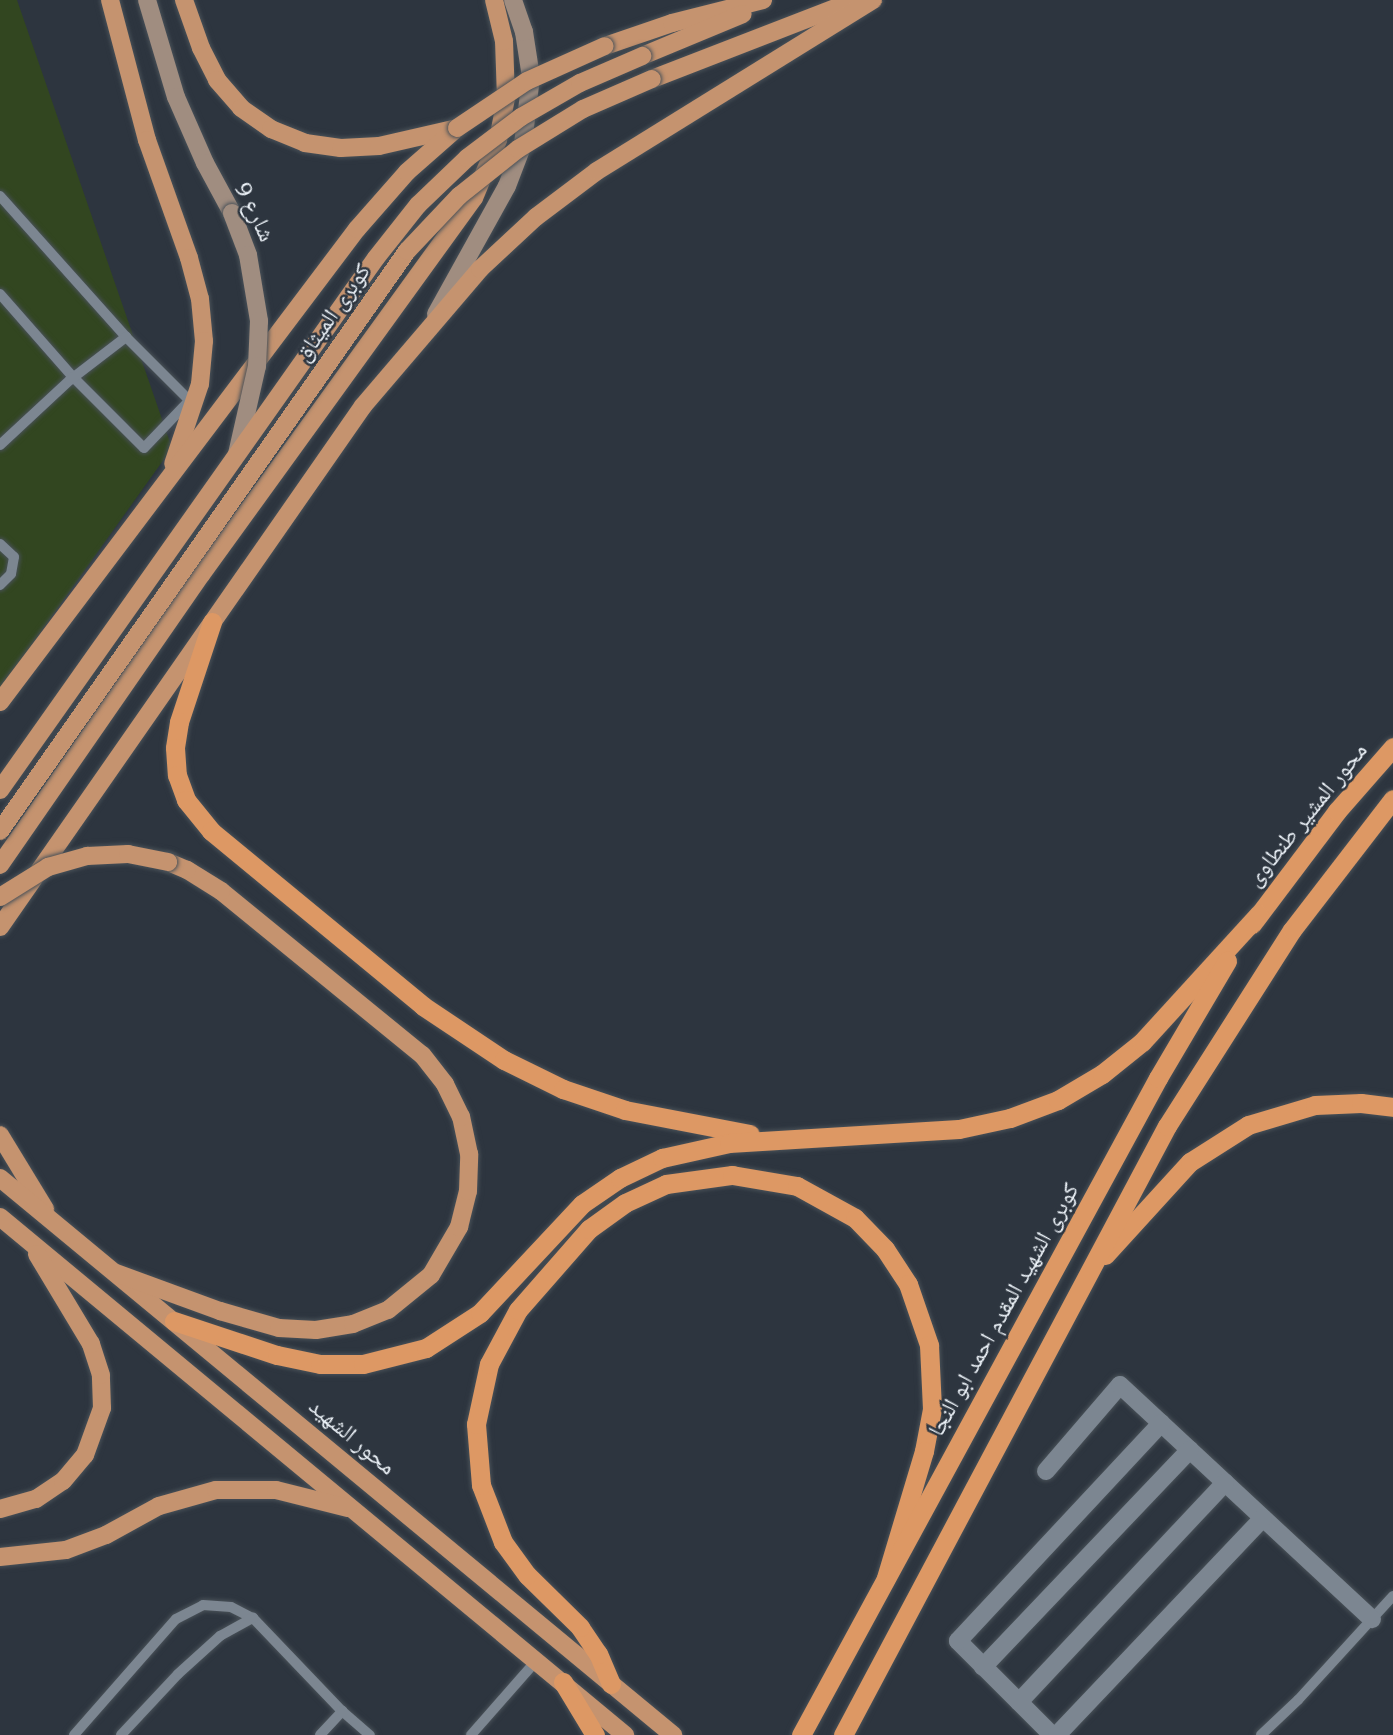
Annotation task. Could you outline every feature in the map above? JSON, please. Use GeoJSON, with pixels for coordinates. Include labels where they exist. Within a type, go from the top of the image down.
{"type":"FeatureCollection","features":[{"type":"Feature","properties":{"kind":"highway"},"geometry":{"type":"LineString","coordinates":[[212,622],[179,722],[175,748],[177,775],[186,800],[211,831],[423,1006],[504,1060],[563,1088],[625,1110],[782,1140]]}},
{"type":"Feature","properties":{"kind":"highway","name":"محور المشير طنطاوى"},"geometry":{"type":"LineString","coordinates":[[1259,914],[1329,821],[1393,747]]}},
{"type":"Feature","properties":{"kind":"highway"},"geometry":{"type":"LineString","coordinates":[[843,1735],[1083,1279],[1179,1106],[1292,930],[1393,799]]}},
{"type":"Feature","properties":{"kind":"highway"},"geometry":{"type":"LineString","coordinates":[[174,1321],[277,1355],[320,1364],[363,1364],[405,1356],[445,1338],[480,1313],[565,1219],[620,1178],[662,1158],[695,1149],[782,1140],[960,1129],[1010,1118],[1058,1100],[1102,1074],[1142,1042],[1259,914]]}},
{"type":"Feature","properties":{"kind":"highway","name":"كوبرى الشهيد المقدم احمد ابو النجا"},"geometry":{"type":"LineString","coordinates":[[801,1735],[1189,1022],[1259,914]]}},
{"type":"Feature","properties":{"kind":"highway"},"geometry":{"type":"LineString","coordinates":[[1083,1279],[1174,1178],[1228,1135],[1270,1116],[1315,1105],[1361,1103],[1393,1107]]}},
{"type":"Feature","properties":{"kind":"highway"},"geometry":{"type":"LineString","coordinates":[[611,1684],[598,1654],[580,1627],[514,1559],[487,1504],[477,1465],[476,1424],[483,1384],[497,1345],[518,1310],[582,1237],[607,1215],[645,1192],[687,1179],[732,1175],[775,1180],[817,1195],[855,1218],[885,1249],[917,1304],[929,1345],[933,1387],[929,1430],[886,1578]]}},
{"type":"Feature","properties":{"kind":"highway"},"geometry":{"type":"LineString","coordinates":[[563,1682],[595,1735]]}},
{"type":"Feature","properties":{"kind":"main road"},"geometry":{"type":"LineString","coordinates":[[110,0],[132,91],[190,258],[200,299],[204,341],[192,403],[166,483]]}},
{"type":"Feature","properties":{"kind":"main road","name":"شارع 9"},"geometry":{"type":"LineString","coordinates":[[147,0],[176,97],[205,163],[232,213],[251,266],[259,321],[257,366],[237,454]]}},
{"type":"Feature","properties":{"kind":"main road"},"geometry":{"type":"LineString","coordinates":[[184,0],[218,80],[241,108],[279,133],[322,147],[360,148],[398,143],[457,128]]}},
{"type":"Feature","properties":{"kind":"main road"},"geometry":{"type":"LineString","coordinates":[[0,865],[201,575],[474,198],[495,150],[506,98],[504,41],[494,0]]}},
{"type":"Feature","properties":{"kind":"main road"},"geometry":{"type":"LineString","coordinates":[[429,326],[507,186],[523,144],[530,100],[530,66],[524,32],[513,0]]}},
{"type":"Feature","properties":{"kind":"main road"},"geometry":{"type":"LineString","coordinates":[[0,702],[357,229],[407,172],[457,128],[527,81],[605,46],[672,23],[763,0]]}},
{"type":"Feature","properties":{"kind":"main road","name":"كوبرى الميثاق"},"geometry":{"type":"LineString","coordinates":[[0,790],[376,258],[442,181],[521,117],[580,83],[775,0]]}},
{"type":"Feature","properties":{"kind":"main road","name":"كوبرى الميثاق"},"geometry":{"type":"LineString","coordinates":[[0,831],[384,281],[432,223],[468,188],[518,149],[583,110],[652,79],[856,0]]}},
{"type":"Feature","properties":{"kind":"main road"},"geometry":{"type":"LineString","coordinates":[[0,928],[363,406],[429,326],[498,251],[566,193],[629,150],[873,0]]}},
{"type":"Feature","properties":{"kind":"main road"},"geometry":{"type":"LineString","coordinates":[[0,897],[48,867],[87,856],[128,854],[168,862],[187,870],[221,891],[428,1062],[445,1084],[461,1117],[469,1154],[468,1191],[456,1235],[431,1275],[387,1310],[353,1324],[316,1330],[279,1328],[220,1311],[116,1273]]}},
{"type":"Feature","properties":{"kind":"main road"},"geometry":{"type":"LineString","coordinates":[[0,1135],[52,1221]]}},
{"type":"Feature","properties":{"kind":"main road","name":"محور الشهيد"},"geometry":{"type":"LineString","coordinates":[[0,1178],[673,1735]]}},
{"type":"Feature","properties":{"kind":"main road"},"geometry":{"type":"LineString","coordinates":[[0,1217],[625,1735]]}},
{"type":"Feature","properties":{"kind":"main road"},"geometry":{"type":"LineString","coordinates":[[0,1509],[36,1499],[63,1481],[85,1455],[102,1409],[101,1375],[91,1344],[30,1242]]}},
{"type":"Feature","properties":{"kind":"main road"},"geometry":{"type":"LineString","coordinates":[[0,1558],[45,1555],[76,1547],[159,1506],[216,1490],[276,1490],[356,1511]]}},
{"type":"Feature","properties":{"kind":"street"},"geometry":{"type":"LineString","coordinates":[[1046,1471],[1120,1385],[1372,1619]]}},
{"type":"Feature","properties":{"kind":"street"},"geometry":{"type":"LineString","coordinates":[[1161,1423],[958,1641],[1019,1702],[1055,1735],[1263,1518]]}},
{"type":"Feature","properties":{"kind":"street"},"geometry":{"type":"LineString","coordinates":[[984,1667],[1190,1450]]}},
{"type":"Feature","properties":{"kind":"street"},"geometry":{"type":"LineString","coordinates":[[1019,1702],[1225,1482]]}},
{"type":"Feature","properties":{"kind":"lane"},"geometry":{"type":"LineString","coordinates":[[0,196],[126,337],[192,403],[144,448],[73,377],[0,294]]}},
{"type":"Feature","properties":{"kind":"lane"},"geometry":{"type":"LineString","coordinates":[[0,445],[73,377],[126,337]]}},
{"type":"Feature","properties":{"kind":"lane"},"geometry":{"type":"LineString","coordinates":[[0,544],[14,557],[11,574],[0,585]]}},
{"type":"Feature","properties":{"kind":"lane"},"geometry":{"type":"LineString","coordinates":[[1261,1735],[1298,1700],[1393,1596]]}},
{"type":"Feature","properties":{"kind":"lane"},"geometry":{"type":"LineString","coordinates":[[74,1735],[176,1619],[203,1605],[231,1607],[253,1618],[342,1711],[370,1735]]}},
{"type":"Feature","properties":{"kind":"lane"},"geometry":{"type":"LineString","coordinates":[[121,1735],[178,1674],[220,1636],[253,1618]]}},
{"type":"Feature","properties":{"kind":"lane"},"geometry":{"type":"LineString","coordinates":[[471,1735],[537,1660]]}},
{"type":"Feature","properties":{"kind":"lane"},"geometry":{"type":"LineString","coordinates":[[320,1735],[342,1711]]}},
{"type":"Feature","properties":{"kind":"green space"},"geometry":{"type":"Polygon","coordinates":[[[0,0],[17,0],[172,448],[0,689],[0,0]]]}}]}
